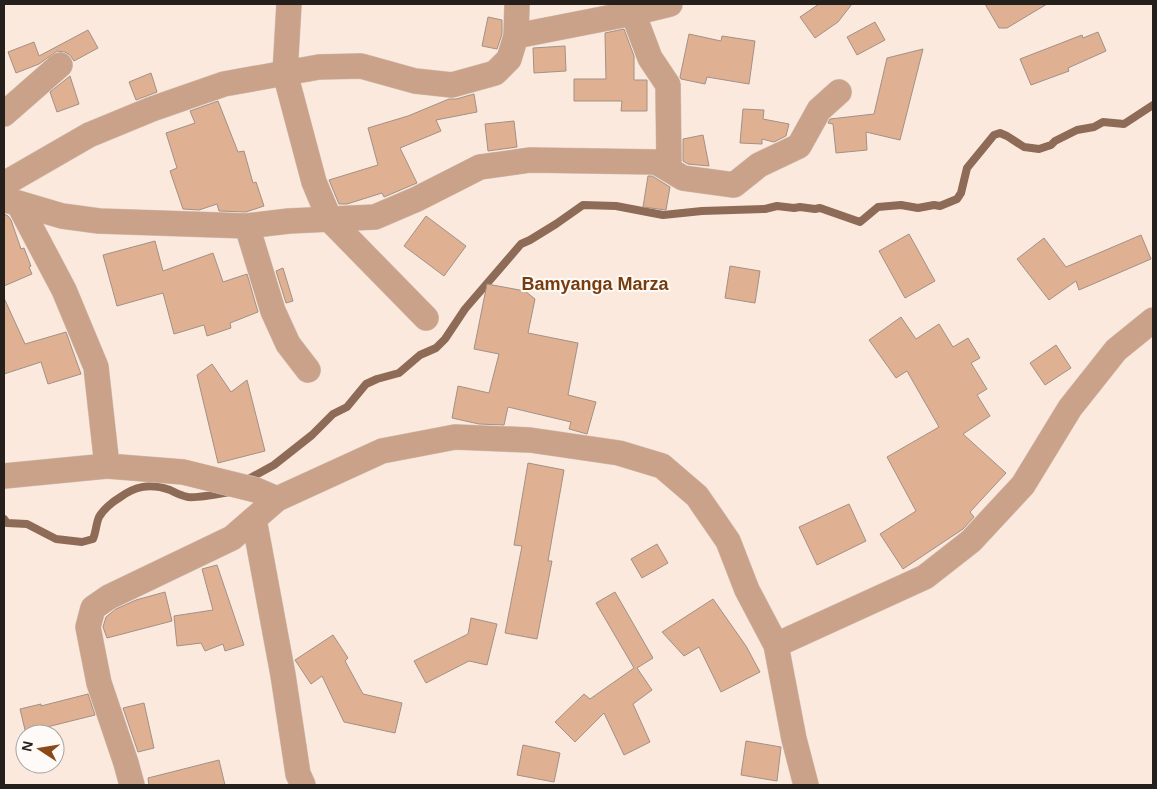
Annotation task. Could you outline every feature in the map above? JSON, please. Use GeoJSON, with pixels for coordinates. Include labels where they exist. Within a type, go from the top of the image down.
{"type":"FeatureCollection","features":[{"type":"Feature","properties":{"kind":"street"},"geometry":{"type":"LineString","coordinates":[[288,4],[285,73],[314,182],[330,220],[426,318]]}},
{"type":"Feature","properties":{"kind":"street"},"geometry":{"type":"LineString","coordinates":[[8,196],[89,135],[152,109],[224,84],[319,67],[361,66],[415,81],[452,85],[495,73],[509,59],[516,36],[517,4]]}},
{"type":"Feature","properties":{"kind":"street"},"geometry":{"type":"LineString","coordinates":[[516,36],[670,4]]}},
{"type":"Feature","properties":{"kind":"street"},"geometry":{"type":"LineString","coordinates":[[633,13],[650,58],[668,85],[669,169]]}},
{"type":"Feature","properties":{"kind":"street"},"geometry":{"type":"LineString","coordinates":[[4,114],[60,65]]}},
{"type":"Feature","properties":{"kind":"street"},"geometry":{"type":"LineString","coordinates":[[8,196],[62,216],[99,220],[247,226],[289,221],[375,217],[417,199],[480,167],[530,160],[656,162],[683,178],[734,186],[759,165],[799,146],[819,110],[839,92]]}},
{"type":"Feature","properties":{"kind":"street"},"geometry":{"type":"LineString","coordinates":[[8,196],[64,290],[96,367],[107,466]]}},
{"type":"Feature","properties":{"kind":"street"},"geometry":{"type":"LineString","coordinates":[[247,226],[273,310],[288,344],[308,370]]}},
{"type":"Feature","properties":{"kind":"street"},"geometry":{"type":"LineString","coordinates":[[776,645],[925,577],[970,541],[1023,485],[1070,408],[1116,350],[1153,320]]}},
{"type":"Feature","properties":{"kind":"street"},"geometry":{"type":"LineString","coordinates":[[4,476],[107,466],[183,472],[222,481],[267,495],[382,451],[455,437],[530,440],[619,452],[662,466],[697,496],[728,541],[746,590],[776,645],[794,738],[806,785]]}},
{"type":"Feature","properties":{"kind":"street"},"geometry":{"type":"LineString","coordinates":[[132,785],[99,683],[88,628],[92,608],[109,597],[232,538],[254,519],[267,495]]}},
{"type":"Feature","properties":{"kind":"street"},"geometry":{"type":"LineString","coordinates":[[254,519],[283,675],[298,774],[303,785]]}},
{"type":"Feature","properties":{"kind":"building"},"geometry":{"type":"Polygon","coordinates":[[[819,4],[852,4],[838,22],[815,38],[800,17],[819,4]]]}},
{"type":"Feature","properties":{"kind":"building"},"geometry":{"type":"Polygon","coordinates":[[[985,4],[1047,4],[1007,28],[999,28],[985,4]]]}},
{"type":"Feature","properties":{"kind":"building"},"geometry":{"type":"Polygon","coordinates":[[[488,17],[502,20],[502,34],[497,49],[482,46],[488,17]]]}},
{"type":"Feature","properties":{"kind":"building"},"geometry":{"type":"Polygon","coordinates":[[[875,22],[885,40],[857,55],[847,37],[875,22]]]}},
{"type":"Feature","properties":{"kind":"building"},"geometry":{"type":"Polygon","coordinates":[[[624,29],[634,56],[634,80],[647,80],[647,111],[621,111],[622,101],[574,101],[574,79],[606,79],[605,33],[624,29]]]}},
{"type":"Feature","properties":{"kind":"building"},"geometry":{"type":"Polygon","coordinates":[[[88,30],[98,48],[74,61],[65,52],[57,51],[39,64],[16,73],[8,52],[34,42],[39,56],[88,30]]]}},
{"type":"Feature","properties":{"kind":"building"},"geometry":{"type":"Polygon","coordinates":[[[1098,32],[1106,51],[1068,68],[1069,71],[1031,85],[1020,59],[1082,35],[1083,38],[1098,32]]]}},
{"type":"Feature","properties":{"kind":"building"},"geometry":{"type":"Polygon","coordinates":[[[689,34],[721,41],[722,36],[755,41],[749,84],[707,77],[705,84],[681,79],[689,34]]]}},
{"type":"Feature","properties":{"kind":"building"},"geometry":{"type":"Polygon","coordinates":[[[565,46],[566,71],[534,73],[533,48],[565,46]]]}},
{"type":"Feature","properties":{"kind":"building"},"geometry":{"type":"Polygon","coordinates":[[[923,49],[900,140],[866,132],[867,150],[836,153],[833,124],[828,123],[830,119],[874,114],[887,58],[923,49]]]}},
{"type":"Feature","properties":{"kind":"building"},"geometry":{"type":"Polygon","coordinates":[[[151,73],[157,92],[136,100],[129,82],[151,73]]]}},
{"type":"Feature","properties":{"kind":"building"},"geometry":{"type":"Polygon","coordinates":[[[70,76],[79,104],[57,112],[50,92],[70,76]]]}},
{"type":"Feature","properties":{"kind":"building"},"geometry":{"type":"Polygon","coordinates":[[[474,94],[477,112],[436,120],[441,131],[400,148],[417,183],[384,197],[382,193],[347,204],[339,204],[329,180],[378,165],[368,128],[408,116],[449,99],[474,94]]]}},
{"type":"Feature","properties":{"kind":"building"},"geometry":{"type":"Polygon","coordinates":[[[218,101],[238,152],[244,151],[253,183],[256,182],[264,206],[246,212],[219,211],[217,204],[199,210],[183,209],[170,171],[177,168],[166,133],[195,123],[190,111],[218,101]]]}},
{"type":"Feature","properties":{"kind":"building"},"geometry":{"type":"Polygon","coordinates":[[[743,109],[764,110],[763,119],[789,124],[786,136],[774,142],[762,139],[762,144],[740,143],[743,109]]]}},
{"type":"Feature","properties":{"kind":"building"},"geometry":{"type":"Polygon","coordinates":[[[514,121],[517,147],[488,151],[485,124],[514,121]]]}},
{"type":"Feature","properties":{"kind":"building"},"geometry":{"type":"Polygon","coordinates":[[[703,135],[709,166],[688,164],[683,161],[683,139],[703,135]]]}},
{"type":"Feature","properties":{"kind":"building"},"geometry":{"type":"Polygon","coordinates":[[[648,176],[652,176],[670,187],[666,210],[643,207],[648,176]]]}},
{"type":"Feature","properties":{"kind":"building"},"geometry":{"type":"Polygon","coordinates":[[[4,214],[11,220],[21,249],[24,248],[31,266],[29,267],[32,274],[4,286],[4,214]]]}},
{"type":"Feature","properties":{"kind":"building"},"geometry":{"type":"Polygon","coordinates":[[[426,216],[466,246],[444,276],[404,246],[426,216]]]}},
{"type":"Feature","properties":{"kind":"building"},"geometry":{"type":"Polygon","coordinates":[[[909,234],[935,281],[905,298],[879,251],[909,234]]]}},
{"type":"Feature","properties":{"kind":"building"},"geometry":{"type":"Polygon","coordinates":[[[1141,235],[1151,259],[1079,290],[1076,281],[1049,300],[1017,259],[1044,238],[1066,267],[1141,235]]]}},
{"type":"Feature","properties":{"kind":"building"},"geometry":{"type":"Polygon","coordinates":[[[155,241],[163,271],[213,253],[223,282],[247,274],[258,312],[230,323],[231,328],[207,336],[204,325],[174,334],[163,293],[117,306],[103,255],[155,241]]]}},
{"type":"Feature","properties":{"kind":"building"},"geometry":{"type":"Polygon","coordinates":[[[730,266],[760,271],[755,303],[725,298],[730,266]]]}},
{"type":"Feature","properties":{"kind":"building"},"geometry":{"type":"Polygon","coordinates":[[[283,268],[293,301],[286,303],[276,271],[283,268]]]}},
{"type":"Feature","properties":{"kind":"building"},"geometry":{"type":"Polygon","coordinates":[[[487,284],[525,291],[535,299],[528,333],[578,343],[568,395],[596,402],[587,434],[569,429],[571,422],[508,407],[504,425],[479,424],[452,418],[458,386],[489,393],[499,354],[474,349],[487,284]]]}},
{"type":"Feature","properties":{"kind":"building"},"geometry":{"type":"Polygon","coordinates":[[[4,298],[25,344],[66,332],[81,374],[48,384],[41,362],[4,374],[4,298]]]}},
{"type":"Feature","properties":{"kind":"building"},"geometry":{"type":"Polygon","coordinates":[[[901,317],[916,339],[939,324],[953,347],[968,338],[980,358],[971,363],[987,389],[977,395],[990,416],[963,434],[1006,473],[970,512],[974,517],[963,529],[903,569],[880,534],[916,511],[887,457],[939,427],[907,371],[896,378],[869,340],[901,317]]]}},
{"type":"Feature","properties":{"kind":"building"},"geometry":{"type":"Polygon","coordinates":[[[1056,345],[1071,368],[1045,385],[1030,363],[1056,345]]]}},
{"type":"Feature","properties":{"kind":"building"},"geometry":{"type":"Polygon","coordinates":[[[212,364],[231,392],[247,380],[265,451],[218,463],[197,375],[212,364]]]}},
{"type":"Feature","properties":{"kind":"building"},"geometry":{"type":"Polygon","coordinates":[[[528,463],[564,470],[548,561],[552,561],[537,639],[505,633],[522,546],[514,545],[528,463]]]}},
{"type":"Feature","properties":{"kind":"building"},"geometry":{"type":"Polygon","coordinates":[[[849,504],[866,541],[817,565],[799,527],[849,504]]]}},
{"type":"Feature","properties":{"kind":"building"},"geometry":{"type":"Polygon","coordinates":[[[657,544],[668,563],[642,578],[631,559],[657,544]]]}},
{"type":"Feature","properties":{"kind":"building"},"geometry":{"type":"Polygon","coordinates":[[[217,565],[244,645],[225,651],[223,644],[205,651],[201,643],[177,646],[174,616],[213,610],[202,569],[217,565]]]}},
{"type":"Feature","properties":{"kind":"building"},"geometry":{"type":"Polygon","coordinates":[[[165,592],[172,621],[107,638],[103,627],[106,617],[116,609],[136,600],[165,592]]]}},
{"type":"Feature","properties":{"kind":"building"},"geometry":{"type":"Polygon","coordinates":[[[615,592],[653,658],[637,668],[652,690],[633,704],[650,742],[624,755],[604,713],[575,742],[555,722],[584,694],[590,699],[634,668],[596,603],[615,592]]]}},
{"type":"Feature","properties":{"kind":"building"},"geometry":{"type":"Polygon","coordinates":[[[713,599],[746,646],[760,672],[721,692],[699,647],[684,656],[662,632],[713,599]]]}},
{"type":"Feature","properties":{"kind":"building"},"geometry":{"type":"Polygon","coordinates":[[[471,618],[497,624],[487,665],[469,661],[426,683],[414,661],[468,634],[471,618]]]}},
{"type":"Feature","properties":{"kind":"building"},"geometry":{"type":"Polygon","coordinates":[[[333,635],[348,658],[345,661],[363,694],[402,703],[395,733],[344,722],[322,676],[311,684],[295,660],[333,635]]]}},
{"type":"Feature","properties":{"kind":"building"},"geometry":{"type":"Polygon","coordinates":[[[88,694],[95,715],[59,724],[24,724],[20,709],[41,704],[41,706],[88,694]]]}},
{"type":"Feature","properties":{"kind":"building"},"geometry":{"type":"Polygon","coordinates":[[[144,703],[154,748],[138,752],[123,708],[144,703]]]}},
{"type":"Feature","properties":{"kind":"building"},"geometry":{"type":"Polygon","coordinates":[[[746,741],[781,747],[777,781],[741,775],[746,741]]]}},
{"type":"Feature","properties":{"kind":"building"},"geometry":{"type":"Polygon","coordinates":[[[523,745],[560,753],[554,782],[517,775],[523,745]]]}},
{"type":"Feature","properties":{"kind":"building"},"geometry":{"type":"Polygon","coordinates":[[[219,760],[225,785],[149,785],[148,778],[219,760]]]}},
{"type":"Feature","properties":{"kind":"waterway"},"geometry":{"type":"LineString","coordinates":[[245,481],[274,465],[312,435],[333,414],[347,407],[366,384],[399,373],[420,355],[436,348],[445,339],[465,309],[521,244],[556,224],[583,205],[616,206],[663,215],[702,211],[765,209],[777,206],[820,208],[860,222],[878,207],[901,205],[918,208],[934,205],[940,206],[957,199],[961,193],[967,168],[994,135],[1000,133],[1024,147],[1039,149],[1051,145],[1077,130],[1094,127],[1103,122],[1124,124],[1153,105]]}},
{"type":"Feature","properties":{"kind":"waterway"},"geometry":{"type":"LineString","coordinates":[[4,519],[7,523],[27,524],[56,539],[82,542],[93,539],[99,517],[108,506],[137,488],[149,486],[163,488],[188,497],[230,492]]}},
{"type":"Feature","properties":{"kind":"district","name":"Bamyanga Marza"},"geometry":{"type":"Point","coordinates":[595,284]}}]}
